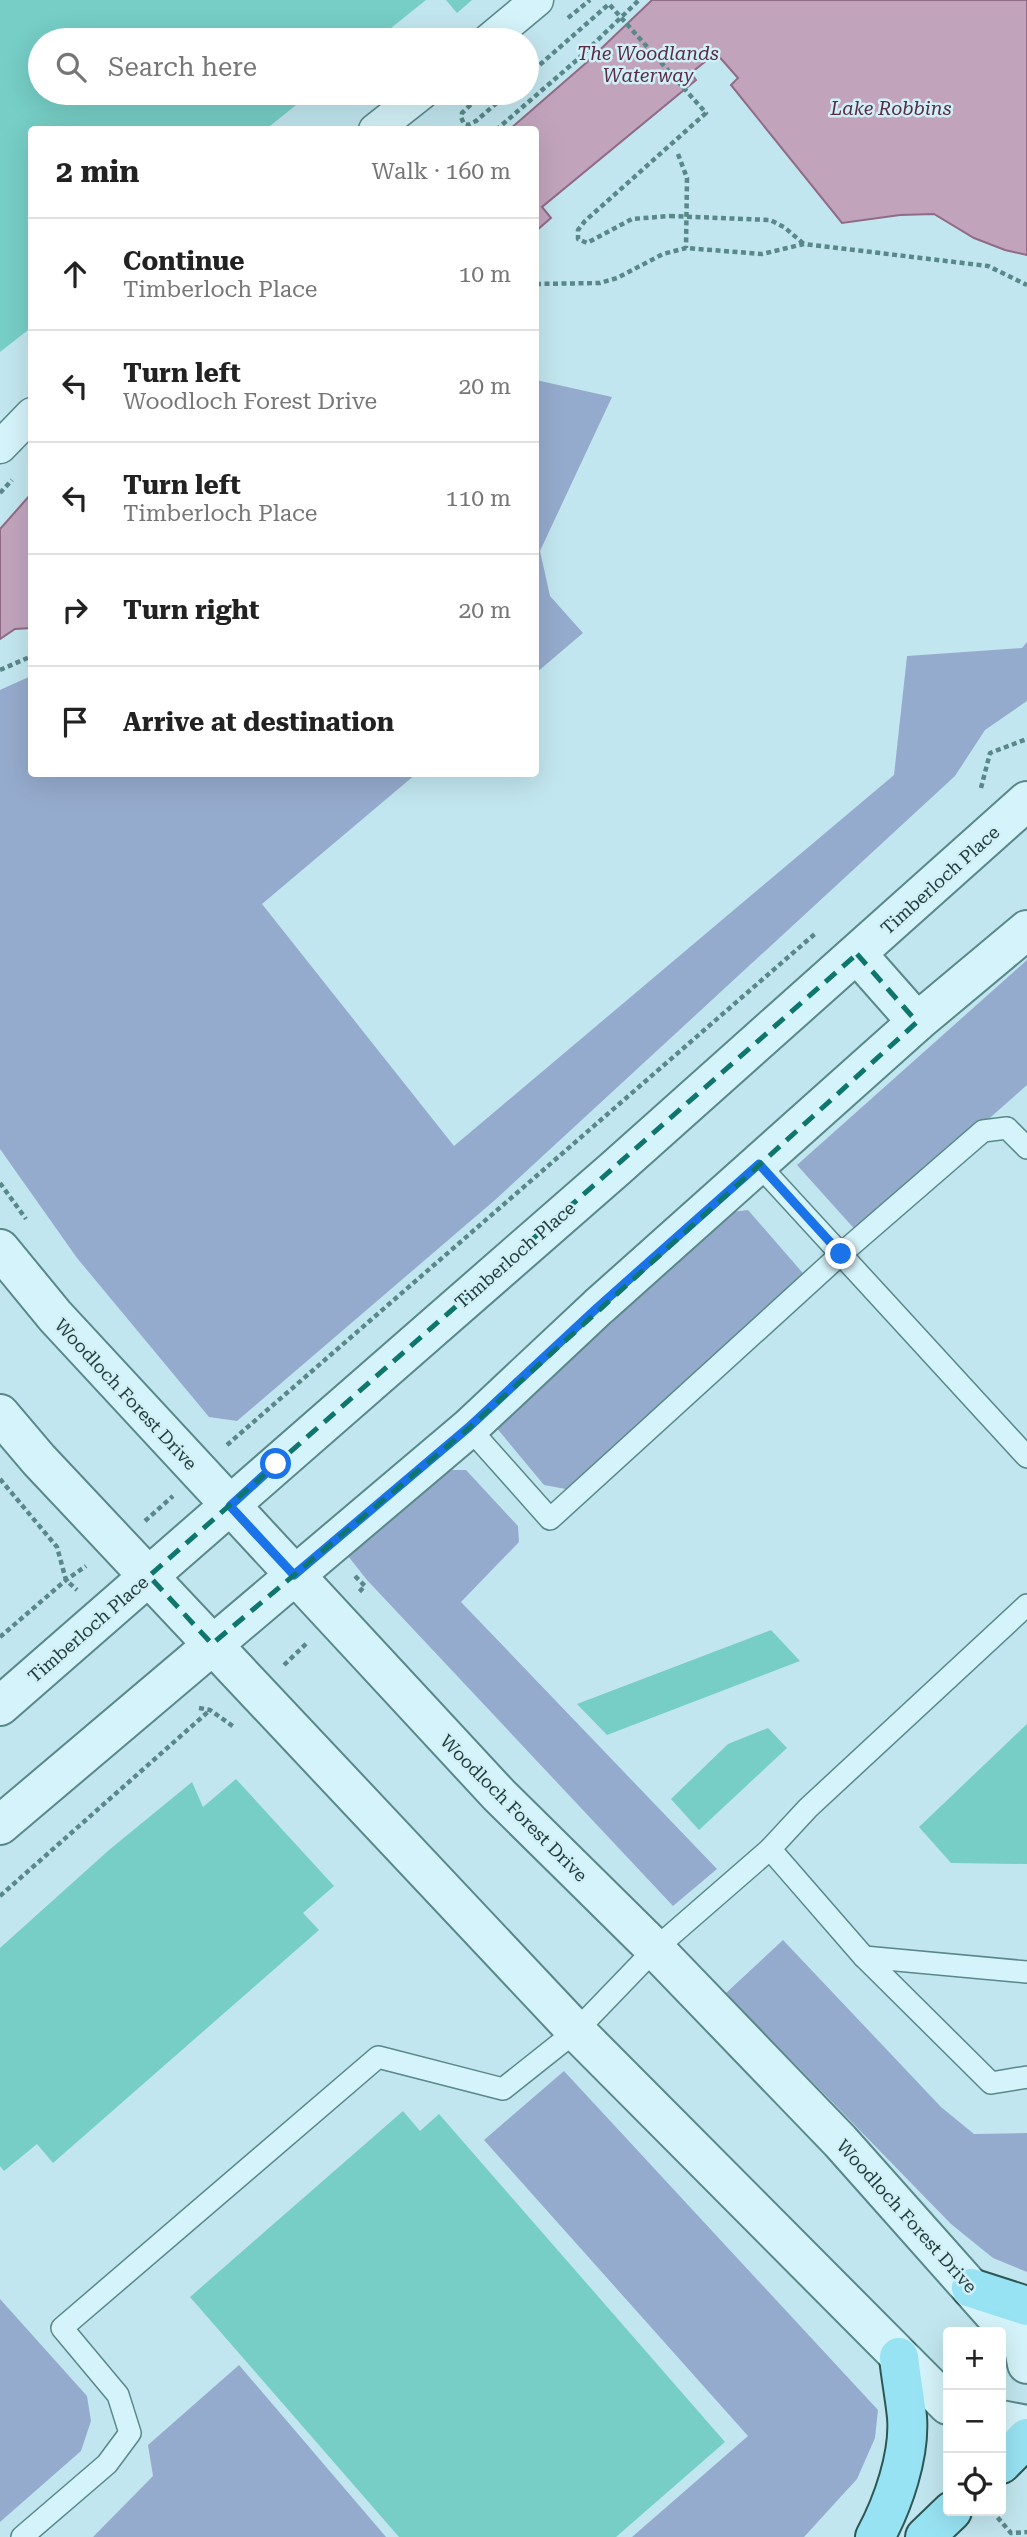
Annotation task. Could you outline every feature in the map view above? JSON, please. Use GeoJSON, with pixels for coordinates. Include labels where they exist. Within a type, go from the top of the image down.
{"type":"FeatureCollection","features":[{"type":"Feature","properties":{"kind":"main road"},"geometry":{"type":"LineString","coordinates":[[971,2288],[1027,2306]]}},
{"type":"Feature","properties":{"kind":"main road"},"geometry":{"type":"LineString","coordinates":[[875,2537],[890,2509],[899,2478],[905,2439],[907,2419],[899,2357]]}},
{"type":"Feature","properties":{"kind":"main road"},"geometry":{"type":"LineString","coordinates":[[1006,2459],[1027,2438]]}},
{"type":"Feature","properties":{"kind":"main road"},"geometry":{"type":"LineString","coordinates":[[925,2537],[947,2516]]}},
{"type":"Feature","properties":{"kind":"street"},"geometry":{"type":"LineString","coordinates":[[503,28],[537,0]]}},
{"type":"Feature","properties":{"kind":"street"},"geometry":{"type":"LineString","coordinates":[[380,126],[407,105]]}},
{"type":"Feature","properties":{"kind":"street"},"geometry":{"type":"LineString","coordinates":[[0,447],[28,418]]}},
{"type":"Feature","properties":{"kind":"street","name":"Timberloch Place"},"geometry":{"type":"LineString","coordinates":[[0,1706],[1027,802]]}},
{"type":"Feature","properties":{"kind":"street"},"geometry":{"type":"LineString","coordinates":[[0,1825],[469,1427],[598,1307],[917,1022],[1027,930]]}},
{"type":"Feature","properties":{"kind":"street"},"geometry":{"type":"LineString","coordinates":[[856,954],[917,1022]]}},
{"type":"Feature","properties":{"kind":"street","name":"Woodloch Forest Drive"},"geometry":{"type":"LineString","coordinates":[[0,1249],[55,1316],[499,1795],[655,1949],[840,2141],[1024,2348],[1027,2364]]}},
{"type":"Feature","properties":{"kind":"street"},"geometry":{"type":"LineString","coordinates":[[0,1414],[39,1460],[576,2031],[943,2400]]}},
{"type":"Feature","properties":{"kind":"street"},"geometry":{"type":"LineString","coordinates":[[1006,2421],[1027,2425]]}},
{"type":"Feature","properties":{"kind":"lane"},"geometry":{"type":"LineString","coordinates":[[469,1427],[550,1519],[841,1254],[983,1131],[1007,1128],[1027,1149]]}},
{"type":"Feature","properties":{"kind":"lane"},"geometry":{"type":"LineString","coordinates":[[759,1164],[1027,1457]]}},
{"type":"Feature","properties":{"kind":"lane"},"geometry":{"type":"LineString","coordinates":[[22,2537],[107,2464],[130,2432],[118,2395],[62,2328],[378,2057],[503,2089],[576,2031],[655,1949],[770,1849],[808,1808],[1027,1605]]}},
{"type":"Feature","properties":{"kind":"lane"},"geometry":{"type":"LineString","coordinates":[[770,1849],[864,1957],[991,2083],[1027,2077]]}},
{"type":"Feature","properties":{"kind":"lane"},"geometry":{"type":"LineString","coordinates":[[864,1957],[1027,1972]]}},
{"type":"Feature","properties":{"kind":"path"},"geometry":{"type":"LineString","coordinates":[[539,93],[639,0]]}},
{"type":"Feature","properties":{"kind":"path"},"geometry":{"type":"LineString","coordinates":[[539,65],[609,4],[706,113],[585,221],[578,230],[578,239],[587,243],[632,219],[688,216],[770,220],[784,227],[804,244]]}},
{"type":"Feature","properties":{"kind":"path"},"geometry":{"type":"LineString","coordinates":[[471,105],[463,113],[464,124],[476,121],[494,105]]}},
{"type":"Feature","properties":{"kind":"path"},"geometry":{"type":"LineString","coordinates":[[501,126],[525,105]]}},
{"type":"Feature","properties":{"kind":"path"},"geometry":{"type":"LineString","coordinates":[[678,154],[687,178],[686,248]]}},
{"type":"Feature","properties":{"kind":"path"},"geometry":{"type":"LineString","coordinates":[[539,284],[600,283],[617,278],[663,254],[686,248],[762,254],[804,244],[988,266],[1027,285]]}},
{"type":"Feature","properties":{"kind":"path"},"geometry":{"type":"LineString","coordinates":[[0,670],[28,658]]}},
{"type":"Feature","properties":{"kind":"path"},"geometry":{"type":"LineString","coordinates":[[980,791],[990,753],[1027,739]]}},
{"type":"Feature","properties":{"kind":"path"},"geometry":{"type":"LineString","coordinates":[[224,1448],[823,928]]}},
{"type":"Feature","properties":{"kind":"path"},"geometry":{"type":"LineString","coordinates":[[0,1183],[33,1227]]}},
{"type":"Feature","properties":{"kind":"path"},"geometry":{"type":"LineString","coordinates":[[0,1896],[210,1710],[255,1691],[365,1586]]}},
{"type":"Feature","properties":{"kind":"path"},"geometry":{"type":"LineString","coordinates":[[996,2516],[1010,2533],[1027,2532]]}},
{"type":"Feature","properties":{"kind":"highlighted area"},"geometry":{"type":"Polygon","coordinates":[[[857,954],[917,1022],[469,1428],[212,1644],[149,1576],[857,954]]]}},
{"type":"Feature","properties":{"kind":"shaded area"},"geometry":{"type":"Polygon","coordinates":[[[539,381],[612,397],[540,551],[550,596],[583,633],[539,670],[539,381]]]}},
{"type":"Feature","properties":{"kind":"shaded area"},"geometry":{"type":"Polygon","coordinates":[[[1027,642],[1027,701],[985,730],[955,776],[495,1200],[237,1421],[209,1417],[77,1258],[0,1149],[2,689],[28,677],[28,777],[412,777],[262,904],[454,1146],[894,775],[907,656],[1022,648],[1027,642]]]}},
{"type":"Feature","properties":{"kind":"shaded area"},"geometry":{"type":"Polygon","coordinates":[[[1027,960],[1027,1085],[859,1234],[797,1165],[1027,960]]]}},
{"type":"Feature","properties":{"kind":"shaded area"},"geometry":{"type":"Polygon","coordinates":[[[748,1210],[808,1279],[571,1490],[544,1485],[495,1426],[732,1212],[748,1210]]]}},
{"type":"Feature","properties":{"kind":"shaded area"},"geometry":{"type":"Polygon","coordinates":[[[443,1470],[466,1470],[518,1526],[519,1542],[461,1602],[717,1869],[673,1906],[367,1580],[348,1556],[443,1470]]]}},
{"type":"Feature","properties":{"kind":"shaded area"},"geometry":{"type":"Polygon","coordinates":[[[783,1940],[941,2107],[974,2134],[1027,2133],[1027,2272],[993,2258],[951,2224],[726,1993],[783,1940]]]}},
{"type":"Feature","properties":{"kind":"shaded area"},"geometry":{"type":"Polygon","coordinates":[[[564,2071],[878,2410],[875,2438],[857,2479],[804,2537],[632,2537],[748,2436],[484,2140],[564,2071]]]}},
{"type":"Feature","properties":{"kind":"shaded area"},"geometry":{"type":"Polygon","coordinates":[[[0,2299],[87,2396],[91,2421],[81,2451],[0,2522],[0,2299]]]}},
{"type":"Feature","properties":{"kind":"shaded area"},"geometry":{"type":"Polygon","coordinates":[[[239,2365],[386,2537],[93,2537],[153,2476],[148,2445],[239,2365]]]}},
{"type":"Feature","properties":{"kind":"water","name":"Lake Robbins"},"geometry":{"type":"Polygon","coordinates":[[[652,0],[1027,0],[1027,255],[974,238],[934,214],[900,215],[842,223],[731,85],[738,78],[716,53],[691,73],[696,80],[542,207],[551,218],[539,228],[539,126],[513,126],[586,63],[652,0]]]}},
{"type":"Feature","properties":{"kind":"water"},"geometry":{"type":"Polygon","coordinates":[[[28,497],[28,628],[15,629],[0,639],[0,529],[28,497]]]}},
{"type":"Feature","properties":{"kind":"building"},"geometry":{"type":"Polygon","coordinates":[[[0,0],[426,0],[391,28],[28,28],[28,105],[296,105],[270,126],[28,126],[28,330],[0,352],[0,0]]]}},
{"type":"Feature","properties":{"kind":"building"},"geometry":{"type":"Polygon","coordinates":[[[446,0],[472,0],[457,13],[446,0]]]}},
{"type":"Feature","properties":{"kind":"building"},"geometry":{"type":"Polygon","coordinates":[[[771,1630],[800,1661],[607,1735],[577,1704],[771,1630]]]}},
{"type":"Feature","properties":{"kind":"building"},"geometry":{"type":"Polygon","coordinates":[[[1027,1724],[1027,1864],[951,1863],[919,1827],[1027,1724]]]}},
{"type":"Feature","properties":{"kind":"building"},"geometry":{"type":"Polygon","coordinates":[[[768,1728],[787,1748],[699,1830],[671,1799],[728,1744],[768,1728]]]}},
{"type":"Feature","properties":{"kind":"building"},"geometry":{"type":"Polygon","coordinates":[[[236,1779],[334,1886],[303,1913],[319,1930],[53,2163],[37,2144],[4,2171],[0,2166],[0,1948],[109,1850],[192,1782],[203,1807],[236,1779]]]}},
{"type":"Feature","properties":{"kind":"building"},"geometry":{"type":"Polygon","coordinates":[[[403,2111],[420,2131],[439,2114],[725,2442],[616,2537],[399,2537],[190,2297],[403,2111]]]}},
{"type":"Feature","properties":{"kind":"route"},"geometry":{"type":"LineString","coordinates":[[276,1464],[230,1506],[294,1575],[469,1427],[598,1307],[759,1164],[841,1254]]}},
{"type":"Feature","properties":{"kind":"water label","name":"The Woodlands Waterway"},"geometry":{"type":"Point","coordinates":[648,64]}}]}
